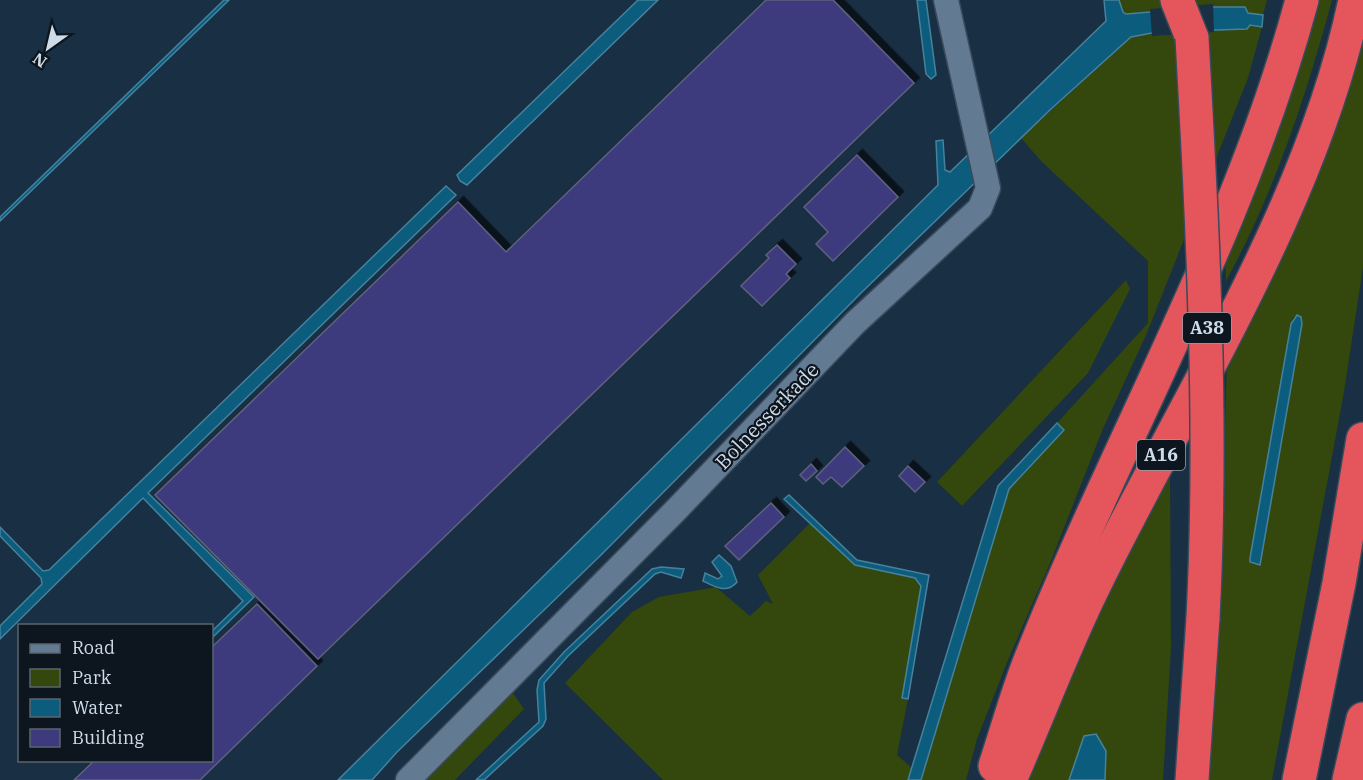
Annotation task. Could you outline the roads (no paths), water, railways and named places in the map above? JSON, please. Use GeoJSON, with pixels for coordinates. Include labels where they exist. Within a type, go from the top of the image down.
{"type":"FeatureCollection","features":[{"type":"Feature","properties":{"kind":"highway","name":"A38"},"geometry":{"type":"LineString","coordinates":[[1177,0],[1192,38],[1206,299],[1208,530],[1192,780]]}},
{"type":"Feature","properties":{"kind":"highway"},"geometry":{"type":"LineString","coordinates":[[1190,0],[1192,38]]}},
{"type":"Feature","properties":{"kind":"highway","name":"A38"},"geometry":{"type":"LineString","coordinates":[[991,780],[1029,661],[1060,586],[1221,234],[1254,153],[1302,0]]}},
{"type":"Feature","properties":{"kind":"highway","name":"A16"},"geometry":{"type":"LineString","coordinates":[[1010,780],[1095,584],[1248,285],[1297,183],[1324,112],[1355,0]]}},
{"type":"Feature","properties":{"kind":"highway"},"geometry":{"type":"LineString","coordinates":[[1299,780],[1339,583],[1363,439]]}},
{"type":"Feature","properties":{"kind":"highway"},"geometry":{"type":"LineString","coordinates":[[1349,780],[1363,718]]}},
{"type":"Feature","properties":{"kind":"street","name":"Bolnesserkade"},"geometry":{"type":"LineString","coordinates":[[408,780],[677,509],[855,323],[980,208],[988,188],[946,0]]}},
{"type":"Feature","properties":{"kind":"water"},"geometry":{"type":"Polygon","coordinates":[[[224,0],[229,0],[0,221],[0,217],[224,0]]]}},
{"type":"Feature","properties":{"kind":"water"},"geometry":{"type":"Polygon","coordinates":[[[638,0],[658,0],[467,185],[460,181],[457,175],[638,0]]]}},
{"type":"Feature","properties":{"kind":"water"},"geometry":{"type":"Polygon","coordinates":[[[917,0],[926,0],[936,75],[931,79],[926,74],[917,0]]]}},
{"type":"Feature","properties":{"kind":"water"},"geometry":{"type":"Polygon","coordinates":[[[1104,0],[1119,0],[1126,14],[1213,7],[1245,7],[1248,13],[1263,15],[1262,27],[1250,25],[1247,29],[1157,32],[1131,37],[1051,109],[862,292],[601,555],[397,752],[372,780],[338,780],[938,185],[936,141],[943,140],[945,170],[950,172],[1106,21],[1104,0]]]}},
{"type":"Feature","properties":{"kind":"water"},"geometry":{"type":"Polygon","coordinates":[[[446,186],[456,195],[148,493],[254,597],[213,637],[213,630],[243,601],[143,498],[0,639],[0,626],[42,584],[41,578],[0,536],[0,527],[43,571],[49,570],[446,186]]]}},
{"type":"Feature","properties":{"kind":"water"},"geometry":{"type":"Polygon","coordinates":[[[1297,315],[1301,317],[1302,324],[1260,565],[1250,562],[1250,558],[1291,324],[1297,315]]]}},
{"type":"Feature","properties":{"kind":"water"},"geometry":{"type":"Polygon","coordinates":[[[1057,423],[1064,430],[1009,489],[921,780],[908,780],[998,486],[1057,423]]]}},
{"type":"Feature","properties":{"kind":"water"},"geometry":{"type":"Polygon","coordinates":[[[789,495],[857,560],[929,575],[908,699],[902,698],[921,586],[915,578],[855,565],[784,499],[789,495]]]}},
{"type":"Feature","properties":{"kind":"water"},"geometry":{"type":"Polygon","coordinates":[[[719,555],[731,566],[737,582],[725,589],[703,581],[705,573],[718,579],[722,576],[712,562],[719,555]]]}},
{"type":"Feature","properties":{"kind":"water"},"geometry":{"type":"Polygon","coordinates":[[[661,567],[684,569],[681,578],[661,572],[655,574],[568,656],[544,683],[546,719],[543,726],[484,780],[476,780],[539,722],[537,690],[539,680],[564,652],[652,569],[661,567]]]}},
{"type":"Feature","properties":{"kind":"water"},"geometry":{"type":"Polygon","coordinates":[[[1096,734],[1106,751],[1105,780],[1069,780],[1084,736],[1096,734]]]}}]}
